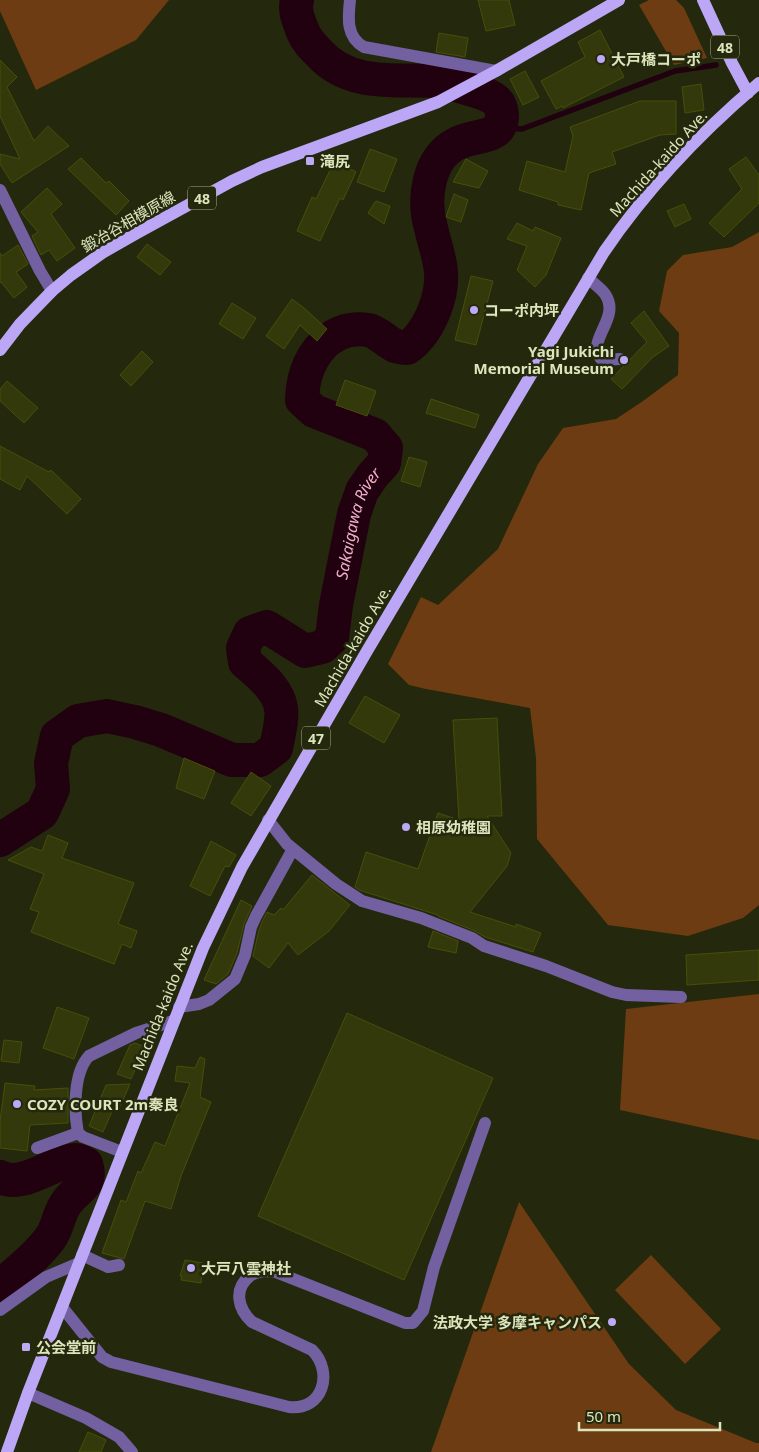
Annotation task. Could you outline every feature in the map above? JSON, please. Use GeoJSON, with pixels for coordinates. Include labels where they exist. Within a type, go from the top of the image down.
{"type":"FeatureCollection","features":[{"type":"Feature","properties":{"kind":"main road","name":"48"},"geometry":{"type":"LineString","coordinates":[[496,71],[619,0]]}},
{"type":"Feature","properties":{"kind":"main road","name":"48"},"geometry":{"type":"LineString","coordinates":[[703,0],[732,63],[748,92]]}},
{"type":"Feature","properties":{"kind":"main road","name":"鍛冶谷相模原線"},"geometry":{"type":"LineString","coordinates":[[0,350],[20,324],[52,291],[102,253],[232,181],[271,164],[438,102],[496,71]]}},
{"type":"Feature","properties":{"kind":"main road","name":"Machida-kaido Ave."},"geometry":{"type":"LineString","coordinates":[[7,1452],[28,1393],[202,948],[268,820],[588,278],[619,231],[658,183],[717,121],[759,83]]}},
{"type":"Feature","properties":{"kind":"street"},"geometry":{"type":"LineString","coordinates":[[350,0],[350,31],[358,44],[364,47],[496,71]]}},
{"type":"Feature","properties":{"kind":"street"},"geometry":{"type":"LineString","coordinates":[[0,190],[40,271],[52,291]]}},
{"type":"Feature","properties":{"kind":"street"},"geometry":{"type":"LineString","coordinates":[[588,278],[605,294],[609,306],[608,320],[597,343],[596,350],[602,360],[620,358]]}},
{"type":"Feature","properties":{"kind":"street"},"geometry":{"type":"LineString","coordinates":[[268,820],[287,844],[336,884],[362,901],[420,918],[472,938],[490,948],[546,966],[612,992],[626,995],[681,997]]}},
{"type":"Feature","properties":{"kind":"street"},"geometry":{"type":"LineString","coordinates":[[179,1007],[199,1004],[209,1000],[235,979],[245,955],[251,927],[293,849]]}},
{"type":"Feature","properties":{"kind":"street"},"geometry":{"type":"LineString","coordinates":[[78,1133],[76,1086],[84,1061],[89,1056],[136,1033],[173,1021]]}},
{"type":"Feature","properties":{"kind":"street"},"geometry":{"type":"LineString","coordinates":[[62,1307],[102,1357],[111,1362],[289,1407],[297,1408],[307,1405],[320,1392],[324,1381],[324,1373],[319,1357],[312,1350],[252,1322],[240,1307],[240,1294],[244,1283],[251,1275],[273,1270],[405,1323],[413,1322],[423,1311],[434,1267],[486,1123]]}},
{"type":"Feature","properties":{"kind":"street"},"geometry":{"type":"LineString","coordinates":[[37,1148],[78,1133]]}},
{"type":"Feature","properties":{"kind":"street"},"geometry":{"type":"LineString","coordinates":[[78,1133],[122,1152]]}},
{"type":"Feature","properties":{"kind":"street"},"geometry":{"type":"LineString","coordinates":[[0,1310],[46,1277],[81,1259],[108,1266],[119,1264]]}},
{"type":"Feature","properties":{"kind":"street"},"geometry":{"type":"LineString","coordinates":[[28,1393],[86,1418],[119,1437],[132,1452]]}},
{"type":"Feature","properties":{"kind":"shaded area"},"geometry":{"type":"Polygon","coordinates":[[[0,0],[169,0],[136,40],[36,90],[0,11],[0,0]]]}},
{"type":"Feature","properties":{"kind":"shaded area"},"geometry":{"type":"Polygon","coordinates":[[[649,0],[676,0],[684,8],[707,58],[674,65],[639,5],[649,0]]]}},
{"type":"Feature","properties":{"kind":"shaded area"},"geometry":{"type":"Polygon","coordinates":[[[759,232],[759,905],[743,918],[688,936],[608,925],[537,839],[536,758],[530,708],[409,685],[388,664],[421,597],[438,605],[498,549],[538,464],[563,428],[616,419],[678,375],[679,333],[659,311],[667,271],[683,255],[732,247],[759,232]]]}},
{"type":"Feature","properties":{"kind":"shaded area"},"geometry":{"type":"Polygon","coordinates":[[[759,994],[759,1140],[620,1110],[626,1009],[759,994]]]}},
{"type":"Feature","properties":{"kind":"shaded area"},"geometry":{"type":"Polygon","coordinates":[[[519,1202],[629,1364],[676,1410],[759,1443],[759,1452],[431,1452],[519,1202]]]}},
{"type":"Feature","properties":{"kind":"shaded area"},"geometry":{"type":"Polygon","coordinates":[[[651,1255],[721,1329],[685,1364],[615,1290],[651,1255]]]}},
{"type":"Feature","properties":{"kind":"building"},"geometry":{"type":"Polygon","coordinates":[[[478,0],[509,0],[515,25],[486,31],[478,0]]]}},
{"type":"Feature","properties":{"kind":"building"},"geometry":{"type":"Polygon","coordinates":[[[600,30],[624,77],[563,108],[562,106],[556,109],[541,81],[585,57],[578,42],[600,30]]]}},
{"type":"Feature","properties":{"kind":"building"},"geometry":{"type":"Polygon","coordinates":[[[439,33],[468,38],[465,57],[436,52],[439,33]]]}},
{"type":"Feature","properties":{"kind":"building"},"geometry":{"type":"Polygon","coordinates":[[[0,60],[17,77],[7,87],[34,141],[48,126],[69,146],[12,183],[0,164],[0,154],[20,159],[0,116],[0,60]]]}},
{"type":"Feature","properties":{"kind":"building"},"geometry":{"type":"Polygon","coordinates":[[[525,71],[539,97],[523,105],[510,79],[525,71]]]}},
{"type":"Feature","properties":{"kind":"building"},"geometry":{"type":"Polygon","coordinates":[[[701,84],[704,110],[685,113],[682,87],[701,84]]]}},
{"type":"Feature","properties":{"kind":"building"},"geometry":{"type":"Polygon","coordinates":[[[640,101],[676,101],[676,134],[660,135],[612,152],[616,164],[589,173],[581,210],[558,205],[558,202],[519,190],[527,161],[565,172],[573,136],[570,127],[640,101]]]}},
{"type":"Feature","properties":{"kind":"building"},"geometry":{"type":"Polygon","coordinates":[[[370,149],[397,159],[384,192],[357,182],[370,149]]]}},
{"type":"Feature","properties":{"kind":"building"},"geometry":{"type":"Polygon","coordinates":[[[746,157],[759,175],[759,203],[724,237],[709,223],[742,189],[729,169],[746,157]]]}},
{"type":"Feature","properties":{"kind":"building"},"geometry":{"type":"Polygon","coordinates":[[[81,158],[106,183],[109,181],[129,201],[116,215],[68,169],[81,158]]]}},
{"type":"Feature","properties":{"kind":"building"},"geometry":{"type":"Polygon","coordinates":[[[466,159],[488,171],[479,188],[453,182],[466,159]]]}},
{"type":"Feature","properties":{"kind":"building"},"geometry":{"type":"Polygon","coordinates":[[[335,160],[356,172],[343,200],[340,198],[320,241],[297,231],[312,197],[316,199],[335,160]]]}},
{"type":"Feature","properties":{"kind":"building"},"geometry":{"type":"Polygon","coordinates":[[[47,188],[62,204],[51,214],[75,248],[57,261],[49,250],[41,255],[32,236],[38,232],[21,212],[47,188]]]}},
{"type":"Feature","properties":{"kind":"building"},"geometry":{"type":"Polygon","coordinates":[[[454,194],[468,200],[461,222],[446,217],[454,194]]]}},
{"type":"Feature","properties":{"kind":"building"},"geometry":{"type":"Polygon","coordinates":[[[376,201],[390,206],[384,224],[368,213],[376,201]]]}},
{"type":"Feature","properties":{"kind":"building"},"geometry":{"type":"Polygon","coordinates":[[[684,204],[691,219],[675,227],[667,211],[684,204]]]}},
{"type":"Feature","properties":{"kind":"building"},"geometry":{"type":"Polygon","coordinates":[[[517,223],[533,231],[535,227],[561,238],[546,275],[535,287],[517,270],[527,246],[507,239],[517,223]]]}},
{"type":"Feature","properties":{"kind":"building"},"geometry":{"type":"Polygon","coordinates":[[[147,244],[171,262],[160,275],[137,257],[147,244]]]}},
{"type":"Feature","properties":{"kind":"building"},"geometry":{"type":"Polygon","coordinates":[[[18,245],[28,264],[16,272],[27,287],[14,298],[0,283],[0,253],[2,256],[18,245]]]}},
{"type":"Feature","properties":{"kind":"building","name":"コーポ内坪"},"geometry":{"type":"Polygon","coordinates":[[[471,276],[493,281],[476,345],[455,340],[471,276]]]}},
{"type":"Feature","properties":{"kind":"building"},"geometry":{"type":"Polygon","coordinates":[[[292,299],[327,329],[317,341],[300,325],[284,349],[266,336],[292,299]]]}},
{"type":"Feature","properties":{"kind":"building"},"geometry":{"type":"Polygon","coordinates":[[[232,303],[256,318],[243,339],[219,324],[232,303]]]}},
{"type":"Feature","properties":{"kind":"building"},"geometry":{"type":"Polygon","coordinates":[[[644,311],[669,346],[653,357],[622,389],[611,379],[647,342],[631,323],[644,311]]]}},
{"type":"Feature","properties":{"kind":"building"},"geometry":{"type":"Polygon","coordinates":[[[142,351],[153,362],[131,386],[120,375],[142,351]]]}},
{"type":"Feature","properties":{"kind":"building"},"geometry":{"type":"Polygon","coordinates":[[[345,380],[376,391],[367,416],[336,405],[345,380]]]}},
{"type":"Feature","properties":{"kind":"building"},"geometry":{"type":"Polygon","coordinates":[[[7,381],[38,408],[24,423],[0,401],[0,389],[7,381]]]}},
{"type":"Feature","properties":{"kind":"building"},"geometry":{"type":"Polygon","coordinates":[[[431,399],[479,415],[475,428],[426,413],[431,399]]]}},
{"type":"Feature","properties":{"kind":"building"},"geometry":{"type":"Polygon","coordinates":[[[0,446],[49,472],[51,470],[81,499],[67,514],[27,476],[20,490],[0,479],[0,446]]]}},
{"type":"Feature","properties":{"kind":"building"},"geometry":{"type":"Polygon","coordinates":[[[409,457],[427,462],[420,487],[401,481],[409,457]]]}},
{"type":"Feature","properties":{"kind":"building"},"geometry":{"type":"Polygon","coordinates":[[[365,696],[400,715],[384,743],[349,723],[365,696]]]}},
{"type":"Feature","properties":{"kind":"building"},"geometry":{"type":"Polygon","coordinates":[[[497,718],[502,816],[487,816],[511,853],[507,866],[470,912],[516,927],[516,924],[541,933],[533,952],[485,937],[438,915],[359,890],[355,887],[366,852],[418,869],[438,813],[459,820],[453,720],[497,718]]]}},
{"type":"Feature","properties":{"kind":"building"},"geometry":{"type":"Polygon","coordinates":[[[184,758],[215,771],[204,799],[176,788],[184,758]]]}},
{"type":"Feature","properties":{"kind":"building"},"geometry":{"type":"Polygon","coordinates":[[[251,772],[271,786],[251,816],[231,803],[251,772]]]}},
{"type":"Feature","properties":{"kind":"building"},"geometry":{"type":"Polygon","coordinates":[[[48,835],[68,843],[62,858],[134,883],[118,924],[137,931],[131,948],[122,944],[114,964],[31,932],[39,912],[30,909],[44,874],[8,860],[31,847],[42,851],[48,835]]]}},
{"type":"Feature","properties":{"kind":"building"},"geometry":{"type":"Polygon","coordinates":[[[211,841],[236,855],[229,867],[225,866],[210,896],[190,886],[211,841]]]}},
{"type":"Feature","properties":{"kind":"building"},"geometry":{"type":"Polygon","coordinates":[[[312,875],[350,905],[329,931],[298,955],[288,943],[269,968],[253,956],[263,920],[267,912],[274,915],[281,908],[283,910],[312,875]]]}},
{"type":"Feature","properties":{"kind":"building"},"geometry":{"type":"Polygon","coordinates":[[[241,900],[252,906],[244,924],[237,953],[228,974],[216,984],[204,980],[241,900]]]}},
{"type":"Feature","properties":{"kind":"building"},"geometry":{"type":"Polygon","coordinates":[[[433,931],[458,941],[456,953],[428,947],[433,931]]]}},
{"type":"Feature","properties":{"kind":"building"},"geometry":{"type":"Polygon","coordinates":[[[759,950],[759,980],[687,985],[686,955],[759,950]]]}},
{"type":"Feature","properties":{"kind":"building"},"geometry":{"type":"Polygon","coordinates":[[[57,1007],[89,1018],[74,1059],[43,1048],[57,1007]]]}},
{"type":"Feature","properties":{"kind":"building"},"geometry":{"type":"Polygon","coordinates":[[[347,1013],[493,1078],[404,1280],[258,1216],[347,1013]]]}},
{"type":"Feature","properties":{"kind":"building"},"geometry":{"type":"Polygon","coordinates":[[[4,1040],[22,1042],[19,1063],[1,1061],[4,1040]]]}},
{"type":"Feature","properties":{"kind":"building"},"geometry":{"type":"Polygon","coordinates":[[[135,1043],[145,1047],[131,1079],[117,1074],[130,1045],[135,1043]]]}},
{"type":"Feature","properties":{"kind":"building"},"geometry":{"type":"Polygon","coordinates":[[[200,1057],[205,1059],[200,1097],[211,1102],[181,1176],[171,1209],[145,1201],[124,1259],[102,1253],[121,1200],[126,1202],[138,1171],[141,1173],[155,1142],[165,1146],[190,1083],[175,1081],[177,1066],[195,1068],[200,1057]]]}},
{"type":"Feature","properties":{"kind":"building","name":"COZY COURT 2m秦良"},"geometry":{"type":"Polygon","coordinates":[[[5,1083],[35,1086],[34,1090],[68,1088],[68,1123],[30,1125],[27,1151],[0,1148],[0,1121],[5,1083]]]}},
{"type":"Feature","properties":{"kind":"building"},"geometry":{"type":"Polygon","coordinates":[[[130,1084],[119,1109],[114,1107],[103,1132],[89,1126],[106,1085],[130,1084]]]}},
{"type":"Feature","properties":{"kind":"building"},"geometry":{"type":"Polygon","coordinates":[[[185,1260],[203,1263],[201,1283],[181,1280],[182,1276],[180,1276],[185,1260]]]}},
{"type":"Feature","properties":{"kind":"building"},"geometry":{"type":"Polygon","coordinates":[[[88,1432],[106,1440],[101,1452],[79,1452],[88,1432]]]}},
{"type":"Feature","properties":{"kind":"waterway","name":"Sakaigawa River"},"geometry":{"type":"LineString","coordinates":[[0,840],[42,813],[53,789],[51,763],[57,736],[78,721],[107,716],[161,730],[232,760],[260,760],[276,748],[281,723],[281,708],[272,688],[245,662],[243,648],[250,633],[267,627],[305,651],[322,647],[332,638],[336,605],[354,514],[362,491],[384,463],[386,448],[375,435],[314,411],[302,400],[307,372],[320,348],[329,339],[340,333],[353,330],[368,330],[395,346],[407,348],[415,342],[428,325],[437,304],[441,282],[441,272],[427,206],[433,170],[446,151],[456,144],[496,131],[500,124],[502,112],[499,104],[494,99],[454,84],[441,81],[374,79],[344,71],[331,64],[306,38],[297,16],[297,0]]}},
{"type":"Feature","properties":{"kind":"waterway"},"geometry":{"type":"LineString","coordinates":[[501,125],[508,128],[522,129],[675,71],[716,65]]}},
{"type":"Feature","properties":{"kind":"waterway","name":"Sakaigawa River"},"geometry":{"type":"LineString","coordinates":[[0,1177],[18,1180],[75,1160],[86,1164],[88,1171],[86,1182],[64,1206],[53,1233],[46,1243],[27,1263],[0,1286]]}},
{"type":"Feature","properties":{"kind":"place","name":"大戸橋コーポ"},"geometry":{"type":"Point","coordinates":[601,59]}},
{"type":"Feature","properties":{"kind":"place","name":"滝尻"},"geometry":{"type":"Point","coordinates":[310,161]}},
{"type":"Feature","properties":{"kind":"place","name":"コーポ内坪"},"geometry":{"type":"Point","coordinates":[474,310]}},
{"type":"Feature","properties":{"kind":"place","name":"Yagi Jukichi Memorial Museum"},"geometry":{"type":"Point","coordinates":[624,360]}},
{"type":"Feature","properties":{"kind":"place","name":"相原幼稚園"},"geometry":{"type":"Point","coordinates":[406,827]}},
{"type":"Feature","properties":{"kind":"place","name":"COZY COURT 2m秦良"},"geometry":{"type":"Point","coordinates":[17,1104]}},
{"type":"Feature","properties":{"kind":"place","name":"大戸八雲神社"},"geometry":{"type":"Point","coordinates":[191,1268]}},
{"type":"Feature","properties":{"kind":"place","name":"法政大学 多摩キャンパス"},"geometry":{"type":"Point","coordinates":[612,1322]}},
{"type":"Feature","properties":{"kind":"place","name":"公会堂前"},"geometry":{"type":"Point","coordinates":[26,1347]}}]}
